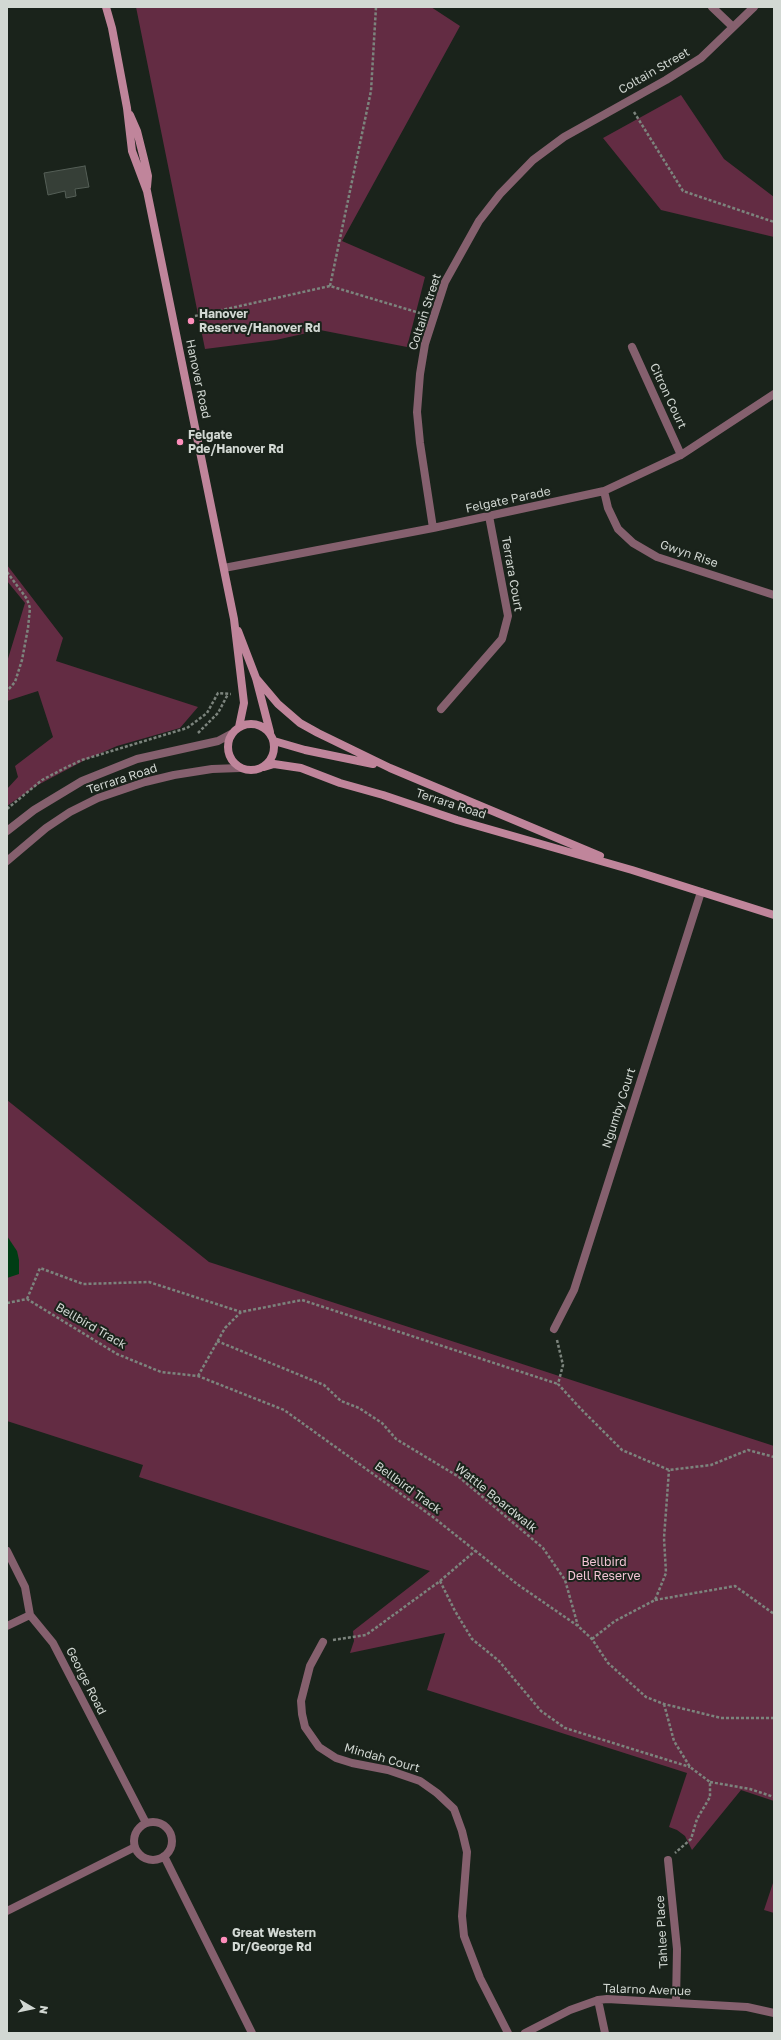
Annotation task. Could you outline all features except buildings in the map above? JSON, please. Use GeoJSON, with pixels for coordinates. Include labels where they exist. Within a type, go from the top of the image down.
{"type":"FeatureCollection","features":[{"type":"Feature","properties":{"kind":"main road","name":"Hanover Road"},"geometry":{"type":"LineString","coordinates":[[106,7],[112,28],[127,108],[137,131],[148,176],[147,192],[234,619],[244,703],[239,727]]}},
{"type":"Feature","properties":{"kind":"main road","name":"Hanover Road"},"geometry":{"type":"LineString","coordinates":[[234,619],[256,678],[272,737]]}},
{"type":"Feature","properties":{"kind":"main road","name":"Terrara Road"},"geometry":{"type":"LineString","coordinates":[[256,678],[278,704],[300,723],[390,768],[632,870]]}},
{"type":"Feature","properties":{"kind":"main road"},"geometry":{"type":"LineString","coordinates":[[255,724],[263,726],[272,737],[273,756],[264,767],[256,770],[240,768],[229,756],[228,748],[231,734],[239,727],[255,724]]}},
{"type":"Feature","properties":{"kind":"main road","name":"Terrara Road"},"geometry":{"type":"LineString","coordinates":[[272,737],[305,750],[390,768]]}},
{"type":"Feature","properties":{"kind":"main road","name":"Terrara Road"},"geometry":{"type":"LineString","coordinates":[[264,767],[274,764],[301,768],[340,783],[383,795],[457,820],[632,870],[774,915]]}},
{"type":"Feature","properties":{"kind":"street"},"geometry":{"type":"LineString","coordinates":[[712,7],[733,27]]}},
{"type":"Feature","properties":{"kind":"street","name":"Coltain Street"},"geometry":{"type":"LineString","coordinates":[[433,528],[417,412],[420,374],[425,344],[445,282],[478,220],[500,194],[533,160],[564,137],[666,80],[700,58],[754,7]]}},
{"type":"Feature","properties":{"kind":"street","name":"Citron Court"},"geometry":{"type":"LineString","coordinates":[[632,347],[681,455]]}},
{"type":"Feature","properties":{"kind":"street","name":"Felgate Parade"},"geometry":{"type":"LineString","coordinates":[[224,568],[433,528],[604,491],[681,455],[774,394]]}},
{"type":"Feature","properties":{"kind":"street","name":"Gwyn Rise"},"geometry":{"type":"LineString","coordinates":[[604,491],[608,508],[618,529],[633,543],[656,557],[774,594]]}},
{"type":"Feature","properties":{"kind":"street","name":"Terrara Court"},"geometry":{"type":"LineString","coordinates":[[441,709],[502,639],[508,616],[489,516]]}},
{"type":"Feature","properties":{"kind":"street","name":"Terrara Road"},"geometry":{"type":"LineString","coordinates":[[7,831],[34,810],[82,781],[137,759],[218,741],[231,734]]}},
{"type":"Feature","properties":{"kind":"street","name":"Terrara Road"},"geometry":{"type":"LineString","coordinates":[[7,861],[52,824],[70,812],[98,798],[145,782],[174,775],[212,769],[240,768]]}},
{"type":"Feature","properties":{"kind":"street","name":"Ngumby Court"},"geometry":{"type":"LineString","coordinates":[[554,1329],[574,1290],[701,892]]}},
{"type":"Feature","properties":{"kind":"street","name":"George Road"},"geometry":{"type":"LineString","coordinates":[[7,1552],[25,1587],[30,1615],[53,1643],[146,1823]]}},
{"type":"Feature","properties":{"kind":"street"},"geometry":{"type":"LineString","coordinates":[[7,1626],[30,1615]]}},
{"type":"Feature","properties":{"kind":"street","name":"Mindah Court"},"geometry":{"type":"LineString","coordinates":[[323,1642],[310,1666],[301,1701],[305,1727],[319,1747],[336,1758],[352,1763],[388,1770],[420,1781],[454,1808],[462,1830],[467,1852],[462,1916],[464,1936],[480,1978],[508,2033]]}},
{"type":"Feature","properties":{"kind":"street"},"geometry":{"type":"LineString","coordinates":[[158,1822],[169,1830],[172,1841],[171,1847],[164,1856],[157,1860],[146,1859],[139,1854],[135,1847],[135,1834],[142,1825],[146,1823],[158,1822]]}},
{"type":"Feature","properties":{"kind":"street"},"geometry":{"type":"LineString","coordinates":[[7,1911],[135,1847]]}},
{"type":"Feature","properties":{"kind":"street"},"geometry":{"type":"LineString","coordinates":[[164,1856],[252,2033]]}},
{"type":"Feature","properties":{"kind":"street","name":"Tahlee Place"},"geometry":{"type":"LineString","coordinates":[[668,1860],[677,1949],[676,2002]]}},
{"type":"Feature","properties":{"kind":"street"},"geometry":{"type":"LineString","coordinates":[[598,2000],[605,2033]]}},
{"type":"Feature","properties":{"kind":"street","name":"Talarno Avenue"},"geometry":{"type":"LineString","coordinates":[[525,2033],[570,2010],[598,2000],[676,2002],[747,2007],[774,2014]]}},
{"type":"Feature","properties":{"kind":"path"},"geometry":{"type":"LineString","coordinates":[[330,286],[371,92],[376,7]]}},
{"type":"Feature","properties":{"kind":"path"},"geometry":{"type":"LineString","coordinates":[[636,116],[683,191],[774,222]]}},
{"type":"Feature","properties":{"kind":"path"},"geometry":{"type":"LineString","coordinates":[[195,316],[330,286],[414,311]]}},
{"type":"Feature","properties":{"kind":"path"},"geometry":{"type":"LineString","coordinates":[[7,572],[27,599],[30,608],[22,660],[15,682],[7,691]]}},
{"type":"Feature","properties":{"kind":"path"},"geometry":{"type":"LineString","coordinates":[[7,808],[42,780],[82,760],[187,728],[207,712],[218,693],[228,694],[218,713],[210,722],[193,736]]}},
{"type":"Feature","properties":{"kind":"path"},"geometry":{"type":"LineString","coordinates":[[7,1303],[27,1299],[40,1268],[84,1284],[149,1282],[241,1312],[302,1300],[558,1384],[622,1450],[669,1470],[711,1465],[748,1450],[774,1457]]}},
{"type":"Feature","properties":{"kind":"path","name":"Bellbird Track"},"geometry":{"type":"LineString","coordinates":[[27,1299],[117,1354],[161,1372],[198,1376],[284,1410],[433,1516],[517,1584],[578,1626],[592,1639],[608,1664],[646,1697],[664,1704],[721,1718],[774,1718]]}},
{"type":"Feature","properties":{"kind":"path"},"geometry":{"type":"LineString","coordinates":[[198,1376],[225,1328],[241,1312]]}},
{"type":"Feature","properties":{"kind":"path"},"geometry":{"type":"LineString","coordinates":[[554,1329],[563,1365],[558,1384]]}},
{"type":"Feature","properties":{"kind":"path","name":"Wattle Boardwalk"},"geometry":{"type":"LineString","coordinates":[[217,1341],[324,1385],[341,1401],[359,1408],[382,1423],[396,1439],[459,1478],[543,1548],[565,1580],[578,1626]]}},
{"type":"Feature","properties":{"kind":"path"},"geometry":{"type":"LineString","coordinates":[[655,1600],[666,1573],[664,1538],[669,1470]]}},
{"type":"Feature","properties":{"kind":"path"},"geometry":{"type":"LineString","coordinates":[[323,1642],[366,1635],[440,1581],[475,1550]]}},
{"type":"Feature","properties":{"kind":"path"},"geometry":{"type":"LineString","coordinates":[[440,1581],[454,1611],[472,1639],[499,1661],[541,1711],[565,1728],[690,1767],[710,1782],[750,1789],[774,1797]]}},
{"type":"Feature","properties":{"kind":"path"},"geometry":{"type":"LineString","coordinates":[[592,1639],[615,1621],[655,1600],[735,1586],[774,1614]]}},
{"type":"Feature","properties":{"kind":"path"},"geometry":{"type":"LineString","coordinates":[[664,1704],[674,1741],[690,1767]]}},
{"type":"Feature","properties":{"kind":"path"},"geometry":{"type":"LineString","coordinates":[[668,1860],[691,1839],[697,1819],[710,1798],[710,1782]]}},
{"type":"Feature","properties":{"kind":"green space"},"geometry":{"type":"Polygon","coordinates":[[[136,7],[431,7],[460,26],[342,241],[425,277],[407,347],[320,330],[276,340],[205,349],[136,7]]]}},
{"type":"Feature","properties":{"kind":"green space"},"geometry":{"type":"Polygon","coordinates":[[[681,95],[724,159],[774,197],[774,237],[661,210],[603,138],[681,95]]]}},
{"type":"Feature","properties":{"kind":"green space"},"geometry":{"type":"Polygon","coordinates":[[[7,565],[63,638],[56,661],[198,707],[180,728],[117,746],[85,760],[36,786],[7,806],[7,789],[18,777],[15,766],[53,737],[38,691],[7,701],[7,662],[25,603],[7,581],[7,565]]]}},
{"type":"Feature","properties":{"kind":"green space","name":"Bellbird Dell Reserve"},"geometry":{"type":"Polygon","coordinates":[[[7,1100],[209,1262],[774,1446],[774,1801],[741,1790],[692,1850],[685,1836],[677,1830],[669,1827],[687,1773],[427,1690],[445,1633],[350,1653],[354,1641],[353,1631],[430,1571],[139,1477],[143,1465],[7,1421],[7,1100]]]}},
{"type":"Feature","properties":{"kind":"green space"},"geometry":{"type":"Polygon","coordinates":[[[774,1880],[774,1913],[764,1910],[774,1880]]]}},
{"type":"Feature","properties":{"kind":"shaded area"},"geometry":{"type":"Polygon","coordinates":[[[7,1236],[17,1251],[19,1260],[19,1274],[7,1278],[7,1236]]]}},
{"type":"Feature","properties":{"kind":"place","name":"Hanover Reserve/Hanover Rd"},"geometry":{"type":"Point","coordinates":[191,321]}},
{"type":"Feature","properties":{"kind":"place","name":"Felgate Pde/Hanover Rd"},"geometry":{"type":"Point","coordinates":[180,442]}},
{"type":"Feature","properties":{"kind":"place","name":"Great Western Dr/George Rd"},"geometry":{"type":"Point","coordinates":[224,1940]}}]}
